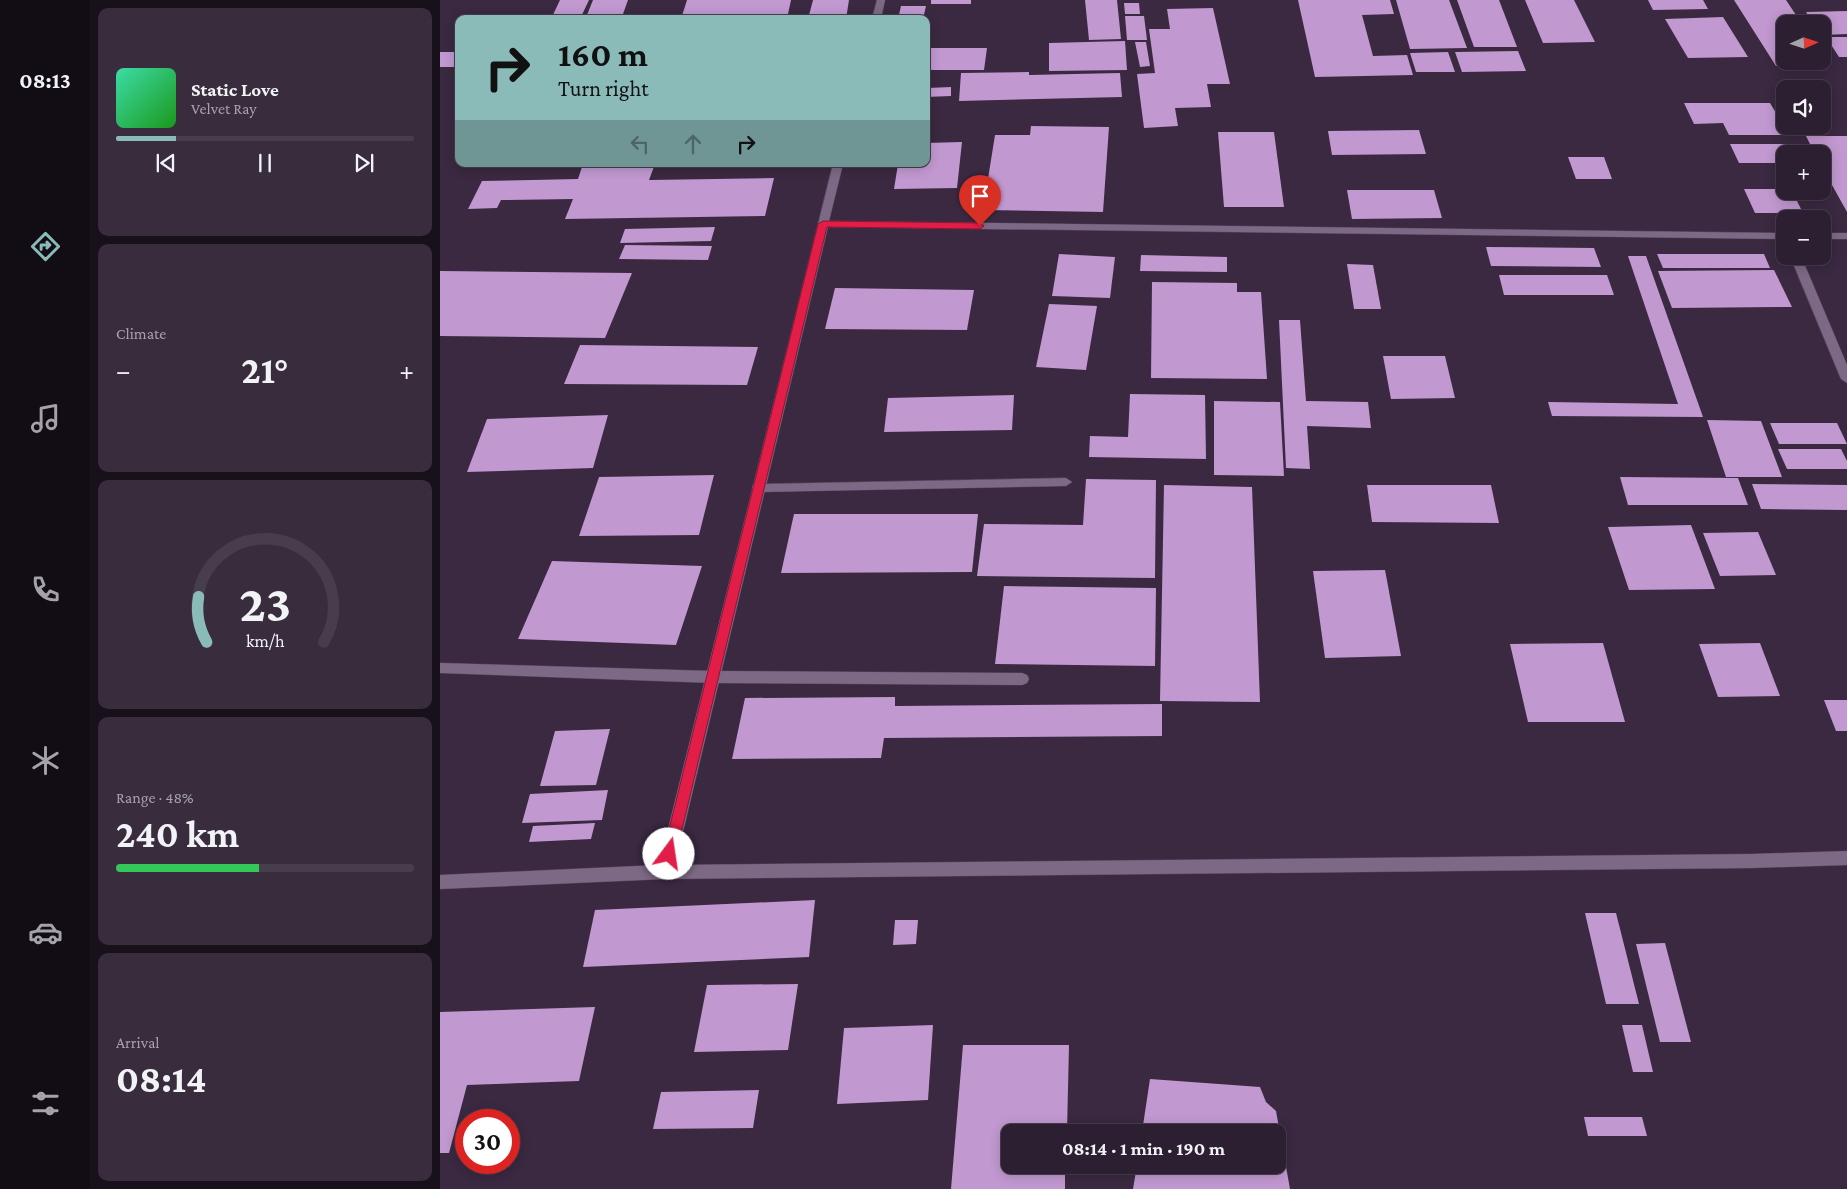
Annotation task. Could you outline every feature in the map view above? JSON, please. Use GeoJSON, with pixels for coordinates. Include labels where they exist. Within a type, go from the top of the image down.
{"type":"FeatureCollection","features":[{"type":"Feature","properties":{"kind":"street"},"geometry":{"type":"LineString","coordinates":[[877,15],[881,0]]}},
{"type":"Feature","properties":{"kind":"street"},"geometry":{"type":"LineString","coordinates":[[665,872],[837,167]]}},
{"type":"Feature","properties":{"kind":"street"},"geometry":{"type":"LineString","coordinates":[[823,224],[1776,236]]}},
{"type":"Feature","properties":{"kind":"street"},"geometry":{"type":"LineString","coordinates":[[1831,236],[1847,236]]}},
{"type":"Feature","properties":{"kind":"street"},"geometry":{"type":"LineString","coordinates":[[1799,265],[1847,379]]}},
{"type":"Feature","properties":{"kind":"street"},"geometry":{"type":"LineString","coordinates":[[758,488],[1066,482]]}},
{"type":"Feature","properties":{"kind":"street"},"geometry":{"type":"LineString","coordinates":[[440,668],[713,677],[1022,679]]}},
{"type":"Feature","properties":{"kind":"street"},"geometry":{"type":"LineString","coordinates":[[440,882],[665,872],[1732,862],[1847,858]]}},
{"type":"Feature","properties":{"kind":"building"},"geometry":{"type":"Polygon","coordinates":[[[560,0],[589,0],[582,15],[553,15],[560,0]]]}},
{"type":"Feature","properties":{"kind":"building"},"geometry":{"type":"Polygon","coordinates":[[[593,0],[628,0],[623,14],[587,15],[593,0]]]}},
{"type":"Feature","properties":{"kind":"building"},"geometry":{"type":"Polygon","coordinates":[[[687,0],[791,0],[788,15],[682,15],[687,0]]]}},
{"type":"Feature","properties":{"kind":"building"},"geometry":{"type":"Polygon","coordinates":[[[813,0],[849,0],[847,15],[809,15],[813,0]]]}},
{"type":"Feature","properties":{"kind":"building"},"geometry":{"type":"Polygon","coordinates":[[[931,0],[971,0],[971,4],[931,4],[931,0]]]}},
{"type":"Feature","properties":{"kind":"building"},"geometry":{"type":"Polygon","coordinates":[[[1085,0],[1117,0],[1121,39],[1089,40],[1085,0]]]}},
{"type":"Feature","properties":{"kind":"building"},"geometry":{"type":"Polygon","coordinates":[[[1298,0],[1390,0],[1394,14],[1362,15],[1373,56],[1407,55],[1413,75],[1315,77],[1298,0]]]}},
{"type":"Feature","properties":{"kind":"building"},"geometry":{"type":"Polygon","coordinates":[[[1396,0],[1449,0],[1467,48],[1410,49],[1396,0]]]}},
{"type":"Feature","properties":{"kind":"building"},"geometry":{"type":"Polygon","coordinates":[[[1457,0],[1499,0],[1517,47],[1474,47],[1457,0]]]}},
{"type":"Feature","properties":{"kind":"building"},"geometry":{"type":"Polygon","coordinates":[[[1525,0],[1574,0],[1595,42],[1543,43],[1525,0]]]}},
{"type":"Feature","properties":{"kind":"building"},"geometry":{"type":"Polygon","coordinates":[[[1648,0],[1703,0],[1708,9],[1653,10],[1648,0]]]}},
{"type":"Feature","properties":{"kind":"building"},"geometry":{"type":"Polygon","coordinates":[[[1734,0],[1786,0],[1796,15],[1776,15],[1776,66],[1734,0]]]}},
{"type":"Feature","properties":{"kind":"building"},"geometry":{"type":"Polygon","coordinates":[[[1124,3],[1139,3],[1140,14],[1125,14],[1124,3]]]}},
{"type":"Feature","properties":{"kind":"building"},"geometry":{"type":"Polygon","coordinates":[[[901,6],[926,6],[924,15],[899,15],[901,6]]]}},
{"type":"Feature","properties":{"kind":"building"},"geometry":{"type":"Polygon","coordinates":[[[1213,8],[1230,84],[1207,84],[1211,107],[1175,108],[1178,126],[1144,128],[1137,74],[1155,73],[1149,29],[1170,29],[1167,9],[1213,8]]]}},
{"type":"Feature","properties":{"kind":"building"},"geometry":{"type":"Polygon","coordinates":[[[1847,11],[1847,34],[1831,35],[1831,15],[1808,15],[1806,12],[1847,11]]]}},
{"type":"Feature","properties":{"kind":"building"},"geometry":{"type":"Polygon","coordinates":[[[1125,16],[1144,16],[1147,40],[1127,40],[1125,16]]]}},
{"type":"Feature","properties":{"kind":"building"},"geometry":{"type":"Polygon","coordinates":[[[1723,17],[1748,57],[1688,58],[1665,19],[1723,17]]]}},
{"type":"Feature","properties":{"kind":"building"},"geometry":{"type":"Polygon","coordinates":[[[1831,37],[1847,37],[1847,57],[1839,57],[1831,45],[1831,37]]]}},
{"type":"Feature","properties":{"kind":"building"},"geometry":{"type":"Polygon","coordinates":[[[1125,41],[1127,70],[1049,71],[1049,43],[1125,41]]]}},
{"type":"Feature","properties":{"kind":"building"},"geometry":{"type":"Polygon","coordinates":[[[1135,42],[1146,42],[1150,66],[1140,67],[1135,42]]]}},
{"type":"Feature","properties":{"kind":"building"},"geometry":{"type":"Polygon","coordinates":[[[930,48],[987,48],[984,70],[930,70],[930,48]]]}},
{"type":"Feature","properties":{"kind":"building"},"geometry":{"type":"Polygon","coordinates":[[[1518,51],[1526,71],[1462,72],[1455,52],[1518,51]]]}},
{"type":"Feature","properties":{"kind":"building"},"geometry":{"type":"Polygon","coordinates":[[[440,52],[455,52],[455,67],[440,67],[440,52]]]}},
{"type":"Feature","properties":{"kind":"building"},"geometry":{"type":"Polygon","coordinates":[[[1448,52],[1455,72],[1416,72],[1410,53],[1448,52]]]}},
{"type":"Feature","properties":{"kind":"building"},"geometry":{"type":"Polygon","coordinates":[[[1029,72],[1029,75],[1120,73],[1122,97],[959,101],[961,73],[1029,72]]]}},
{"type":"Feature","properties":{"kind":"building"},"geometry":{"type":"Polygon","coordinates":[[[951,87],[951,96],[930,97],[930,88],[951,87]]]}},
{"type":"Feature","properties":{"kind":"building"},"geometry":{"type":"Polygon","coordinates":[[[1684,103],[1770,103],[1776,113],[1776,135],[1729,135],[1723,123],[1694,124],[1684,103]]]}},
{"type":"Feature","properties":{"kind":"building"},"geometry":{"type":"Polygon","coordinates":[[[1031,126],[1109,127],[1103,212],[983,210],[995,135],[1030,135],[1031,126]]]}},
{"type":"Feature","properties":{"kind":"building"},"geometry":{"type":"Polygon","coordinates":[[[1419,130],[1426,154],[1332,155],[1328,131],[1419,130]]]}},
{"type":"Feature","properties":{"kind":"building"},"geometry":{"type":"Polygon","coordinates":[[[1218,132],[1274,132],[1284,207],[1224,207],[1218,132]]]}},
{"type":"Feature","properties":{"kind":"building"},"geometry":{"type":"Polygon","coordinates":[[[1806,136],[1847,136],[1847,212],[1831,183],[1831,145],[1810,145],[1806,136]]]}},
{"type":"Feature","properties":{"kind":"building"},"geometry":{"type":"Polygon","coordinates":[[[962,142],[957,188],[894,189],[898,167],[930,167],[930,143],[962,142]]]}},
{"type":"Feature","properties":{"kind":"building"},"geometry":{"type":"Polygon","coordinates":[[[1730,144],[1798,145],[1776,145],[1776,163],[1739,163],[1730,144]]]}},
{"type":"Feature","properties":{"kind":"building"},"geometry":{"type":"Polygon","coordinates":[[[1568,157],[1604,157],[1612,179],[1576,179],[1568,157]]]}},
{"type":"Feature","properties":{"kind":"building"},"geometry":{"type":"Polygon","coordinates":[[[582,167],[654,167],[649,180],[774,178],[765,216],[565,219],[573,199],[501,200],[497,208],[468,209],[482,181],[578,179],[582,167]]]}},
{"type":"Feature","properties":{"kind":"building"},"geometry":{"type":"Polygon","coordinates":[[[1744,189],[1776,189],[1776,200],[1796,200],[1802,210],[1776,210],[1776,213],[1755,213],[1744,189]]]}},
{"type":"Feature","properties":{"kind":"building"},"geometry":{"type":"Polygon","coordinates":[[[1347,190],[1434,190],[1442,218],[1352,219],[1347,190]]]}},
{"type":"Feature","properties":{"kind":"building"},"geometry":{"type":"Polygon","coordinates":[[[715,227],[711,241],[620,243],[625,229],[715,227]]]}},
{"type":"Feature","properties":{"kind":"building"},"geometry":{"type":"Polygon","coordinates":[[[625,245],[712,246],[708,260],[619,259],[625,245]]]}},
{"type":"Feature","properties":{"kind":"building"},"geometry":{"type":"Polygon","coordinates":[[[1486,247],[1594,248],[1601,267],[1491,266],[1486,247]]]}},
{"type":"Feature","properties":{"kind":"building"},"geometry":{"type":"Polygon","coordinates":[[[1059,254],[1115,257],[1110,298],[1052,296],[1059,254]]]}},
{"type":"Feature","properties":{"kind":"building"},"geometry":{"type":"Polygon","coordinates":[[[1657,254],[1764,254],[1770,268],[1663,268],[1657,254]]]}},
{"type":"Feature","properties":{"kind":"building"},"geometry":{"type":"Polygon","coordinates":[[[1141,255],[1227,257],[1227,272],[1140,271],[1141,255]]]}},
{"type":"Feature","properties":{"kind":"building"},"geometry":{"type":"Polygon","coordinates":[[[1628,256],[1646,256],[1703,417],[1552,416],[1548,402],[1678,404],[1628,256]]]}},
{"type":"Feature","properties":{"kind":"building"},"geometry":{"type":"Polygon","coordinates":[[[1347,264],[1373,265],[1381,309],[1354,309],[1347,264]]]}},
{"type":"Feature","properties":{"kind":"building"},"geometry":{"type":"Polygon","coordinates":[[[1774,270],[1792,307],[1672,308],[1658,271],[1774,270]]]}},
{"type":"Feature","properties":{"kind":"building"},"geometry":{"type":"Polygon","coordinates":[[[440,271],[632,273],[605,338],[440,336],[440,271]]]}},
{"type":"Feature","properties":{"kind":"building"},"geometry":{"type":"Polygon","coordinates":[[[1499,275],[1607,275],[1614,295],[1504,295],[1499,275]]]}},
{"type":"Feature","properties":{"kind":"building"},"geometry":{"type":"Polygon","coordinates":[[[1152,282],[1237,283],[1237,292],[1261,292],[1267,379],[1151,378],[1152,282]]]}},
{"type":"Feature","properties":{"kind":"building"},"geometry":{"type":"Polygon","coordinates":[[[835,288],[974,290],[967,330],[825,329],[835,288]]]}},
{"type":"Feature","properties":{"kind":"building"},"geometry":{"type":"Polygon","coordinates":[[[1049,304],[1097,306],[1086,370],[1036,367],[1049,304]]]}},
{"type":"Feature","properties":{"kind":"building"},"geometry":{"type":"Polygon","coordinates":[[[1279,320],[1300,320],[1306,401],[1368,402],[1371,428],[1307,426],[1310,469],[1286,468],[1279,320]]]}},
{"type":"Feature","properties":{"kind":"building"},"geometry":{"type":"Polygon","coordinates":[[[580,345],[758,347],[747,385],[564,384],[580,345]]]}},
{"type":"Feature","properties":{"kind":"building"},"geometry":{"type":"Polygon","coordinates":[[[1383,356],[1445,356],[1455,398],[1391,399],[1383,356]]]}},
{"type":"Feature","properties":{"kind":"building"},"geometry":{"type":"Polygon","coordinates":[[[1130,394],[1205,395],[1206,459],[1089,457],[1090,436],[1128,437],[1130,394]]]}},
{"type":"Feature","properties":{"kind":"building"},"geometry":{"type":"Polygon","coordinates":[[[1014,395],[1012,430],[884,432],[888,398],[1014,395]]]}},
{"type":"Feature","properties":{"kind":"building"},"geometry":{"type":"Polygon","coordinates":[[[1214,401],[1280,402],[1284,476],[1214,475],[1214,401]]]}},
{"type":"Feature","properties":{"kind":"building"},"geometry":{"type":"Polygon","coordinates":[[[608,415],[593,468],[467,472],[487,419],[608,415]]]}},
{"type":"Feature","properties":{"kind":"building"},"geometry":{"type":"Polygon","coordinates":[[[1707,420],[1761,421],[1782,477],[1726,477],[1707,420]]]}},
{"type":"Feature","properties":{"kind":"building"},"geometry":{"type":"Polygon","coordinates":[[[1770,423],[1837,423],[1847,444],[1779,444],[1770,423]]]}},
{"type":"Feature","properties":{"kind":"building"},"geometry":{"type":"Polygon","coordinates":[[[1778,449],[1841,449],[1847,461],[1847,469],[1787,469],[1778,449]]]}},
{"type":"Feature","properties":{"kind":"building"},"geometry":{"type":"Polygon","coordinates":[[[714,475],[699,535],[579,536],[599,477],[714,475]]]}},
{"type":"Feature","properties":{"kind":"building"},"geometry":{"type":"Polygon","coordinates":[[[1620,477],[1738,478],[1748,505],[1628,505],[1620,477]]]}},
{"type":"Feature","properties":{"kind":"building"},"geometry":{"type":"Polygon","coordinates":[[[1086,479],[1156,480],[1155,578],[977,576],[984,524],[1083,525],[1086,479]]]}},
{"type":"Feature","properties":{"kind":"building"},"geometry":{"type":"Polygon","coordinates":[[[1752,484],[1847,485],[1847,510],[1761,509],[1752,484]]]}},
{"type":"Feature","properties":{"kind":"building"},"geometry":{"type":"Polygon","coordinates":[[[1164,485],[1252,487],[1260,702],[1160,701],[1164,485]]]}},
{"type":"Feature","properties":{"kind":"building"},"geometry":{"type":"Polygon","coordinates":[[[1367,485],[1491,485],[1499,523],[1372,522],[1367,485]]]}},
{"type":"Feature","properties":{"kind":"building"},"geometry":{"type":"Polygon","coordinates":[[[794,514],[978,514],[972,572],[781,573],[794,514]]]}},
{"type":"Feature","properties":{"kind":"building"},"geometry":{"type":"Polygon","coordinates":[[[1691,525],[1715,589],[1629,590],[1608,527],[1691,525]]]}},
{"type":"Feature","properties":{"kind":"building"},"geometry":{"type":"Polygon","coordinates":[[[1758,532],[1776,575],[1720,576],[1703,533],[1758,532]]]}},
{"type":"Feature","properties":{"kind":"building"},"geometry":{"type":"Polygon","coordinates":[[[552,561],[702,566],[676,645],[518,639],[552,561]]]}},
{"type":"Feature","properties":{"kind":"building"},"geometry":{"type":"Polygon","coordinates":[[[1385,570],[1401,656],[1325,658],[1313,571],[1385,570]]]}},
{"type":"Feature","properties":{"kind":"building"},"geometry":{"type":"Polygon","coordinates":[[[1004,586],[1156,588],[1155,666],[995,664],[1004,586]]]}},
{"type":"Feature","properties":{"kind":"building"},"geometry":{"type":"Polygon","coordinates":[[[1603,643],[1625,722],[1528,722],[1510,644],[1603,643]]]}},
{"type":"Feature","properties":{"kind":"building"},"geometry":{"type":"Polygon","coordinates":[[[1760,643],[1780,696],[1718,697],[1699,644],[1760,643]]]}},
{"type":"Feature","properties":{"kind":"building"},"geometry":{"type":"Polygon","coordinates":[[[895,697],[895,706],[1162,704],[1162,736],[884,738],[881,758],[732,759],[745,698],[895,697]]]}},
{"type":"Feature","properties":{"kind":"building"},"geometry":{"type":"Polygon","coordinates":[[[1824,700],[1847,700],[1847,731],[1836,731],[1824,700]]]}},
{"type":"Feature","properties":{"kind":"building"},"geometry":{"type":"Polygon","coordinates":[[[610,729],[596,785],[540,786],[555,731],[610,729]]]}},
{"type":"Feature","properties":{"kind":"building"},"geometry":{"type":"Polygon","coordinates":[[[608,790],[602,820],[522,823],[530,794],[608,790]]]}},
{"type":"Feature","properties":{"kind":"building"},"geometry":{"type":"Polygon","coordinates":[[[595,823],[591,839],[529,842],[533,826],[595,823]]]}},
{"type":"Feature","properties":{"kind":"building"},"geometry":{"type":"Polygon","coordinates":[[[815,900],[809,957],[583,967],[595,910],[815,900]]]}},
{"type":"Feature","properties":{"kind":"building"},"geometry":{"type":"Polygon","coordinates":[[[1585,913],[1616,913],[1639,1004],[1606,1004],[1585,913]]]}},
{"type":"Feature","properties":{"kind":"building"},"geometry":{"type":"Polygon","coordinates":[[[895,920],[918,920],[916,944],[893,945],[895,920]]]}},
{"type":"Feature","properties":{"kind":"building"},"geometry":{"type":"Polygon","coordinates":[[[1665,943],[1691,1042],[1660,1042],[1636,944],[1665,943]]]}},
{"type":"Feature","properties":{"kind":"building"},"geometry":{"type":"Polygon","coordinates":[[[798,984],[788,1050],[694,1052],[707,985],[798,984]]]}},
{"type":"Feature","properties":{"kind":"building"},"geometry":{"type":"Polygon","coordinates":[[[595,1007],[579,1081],[467,1085],[461,1109],[455,1109],[455,1130],[449,1153],[440,1153],[440,1012],[595,1007]]]}},
{"type":"Feature","properties":{"kind":"building"},"geometry":{"type":"Polygon","coordinates":[[[933,1025],[928,1100],[837,1104],[844,1028],[933,1025]]]}},
{"type":"Feature","properties":{"kind":"building"},"geometry":{"type":"Polygon","coordinates":[[[1622,1025],[1642,1025],[1653,1072],[1633,1072],[1622,1025]]]}},
{"type":"Feature","properties":{"kind":"building"},"geometry":{"type":"Polygon","coordinates":[[[963,1045],[1069,1045],[1067,1124],[1001,1124],[1001,1174],[1065,1174],[1065,1189],[951,1189],[963,1045]]]}},
{"type":"Feature","properties":{"kind":"building"},"geometry":{"type":"Polygon","coordinates":[[[1150,1079],[1260,1087],[1266,1102],[1276,1111],[1278,1124],[1143,1124],[1150,1079]]]}},
{"type":"Feature","properties":{"kind":"building"},"geometry":{"type":"Polygon","coordinates":[[[759,1090],[753,1128],[653,1129],[661,1092],[759,1090]]]}},
{"type":"Feature","properties":{"kind":"building"},"geometry":{"type":"Polygon","coordinates":[[[1584,1117],[1642,1117],[1647,1136],[1588,1136],[1584,1117]]]}},
{"type":"Feature","properties":{"kind":"building"},"geometry":{"type":"Polygon","coordinates":[[[1286,1167],[1290,1189],[1133,1189],[1136,1174],[1286,1174],[1286,1167]]]}},
{"type":"Feature","properties":{"kind":"route"},"geometry":{"type":"LineString","coordinates":[[669,854],[823,224],[980,226]]}}]}
